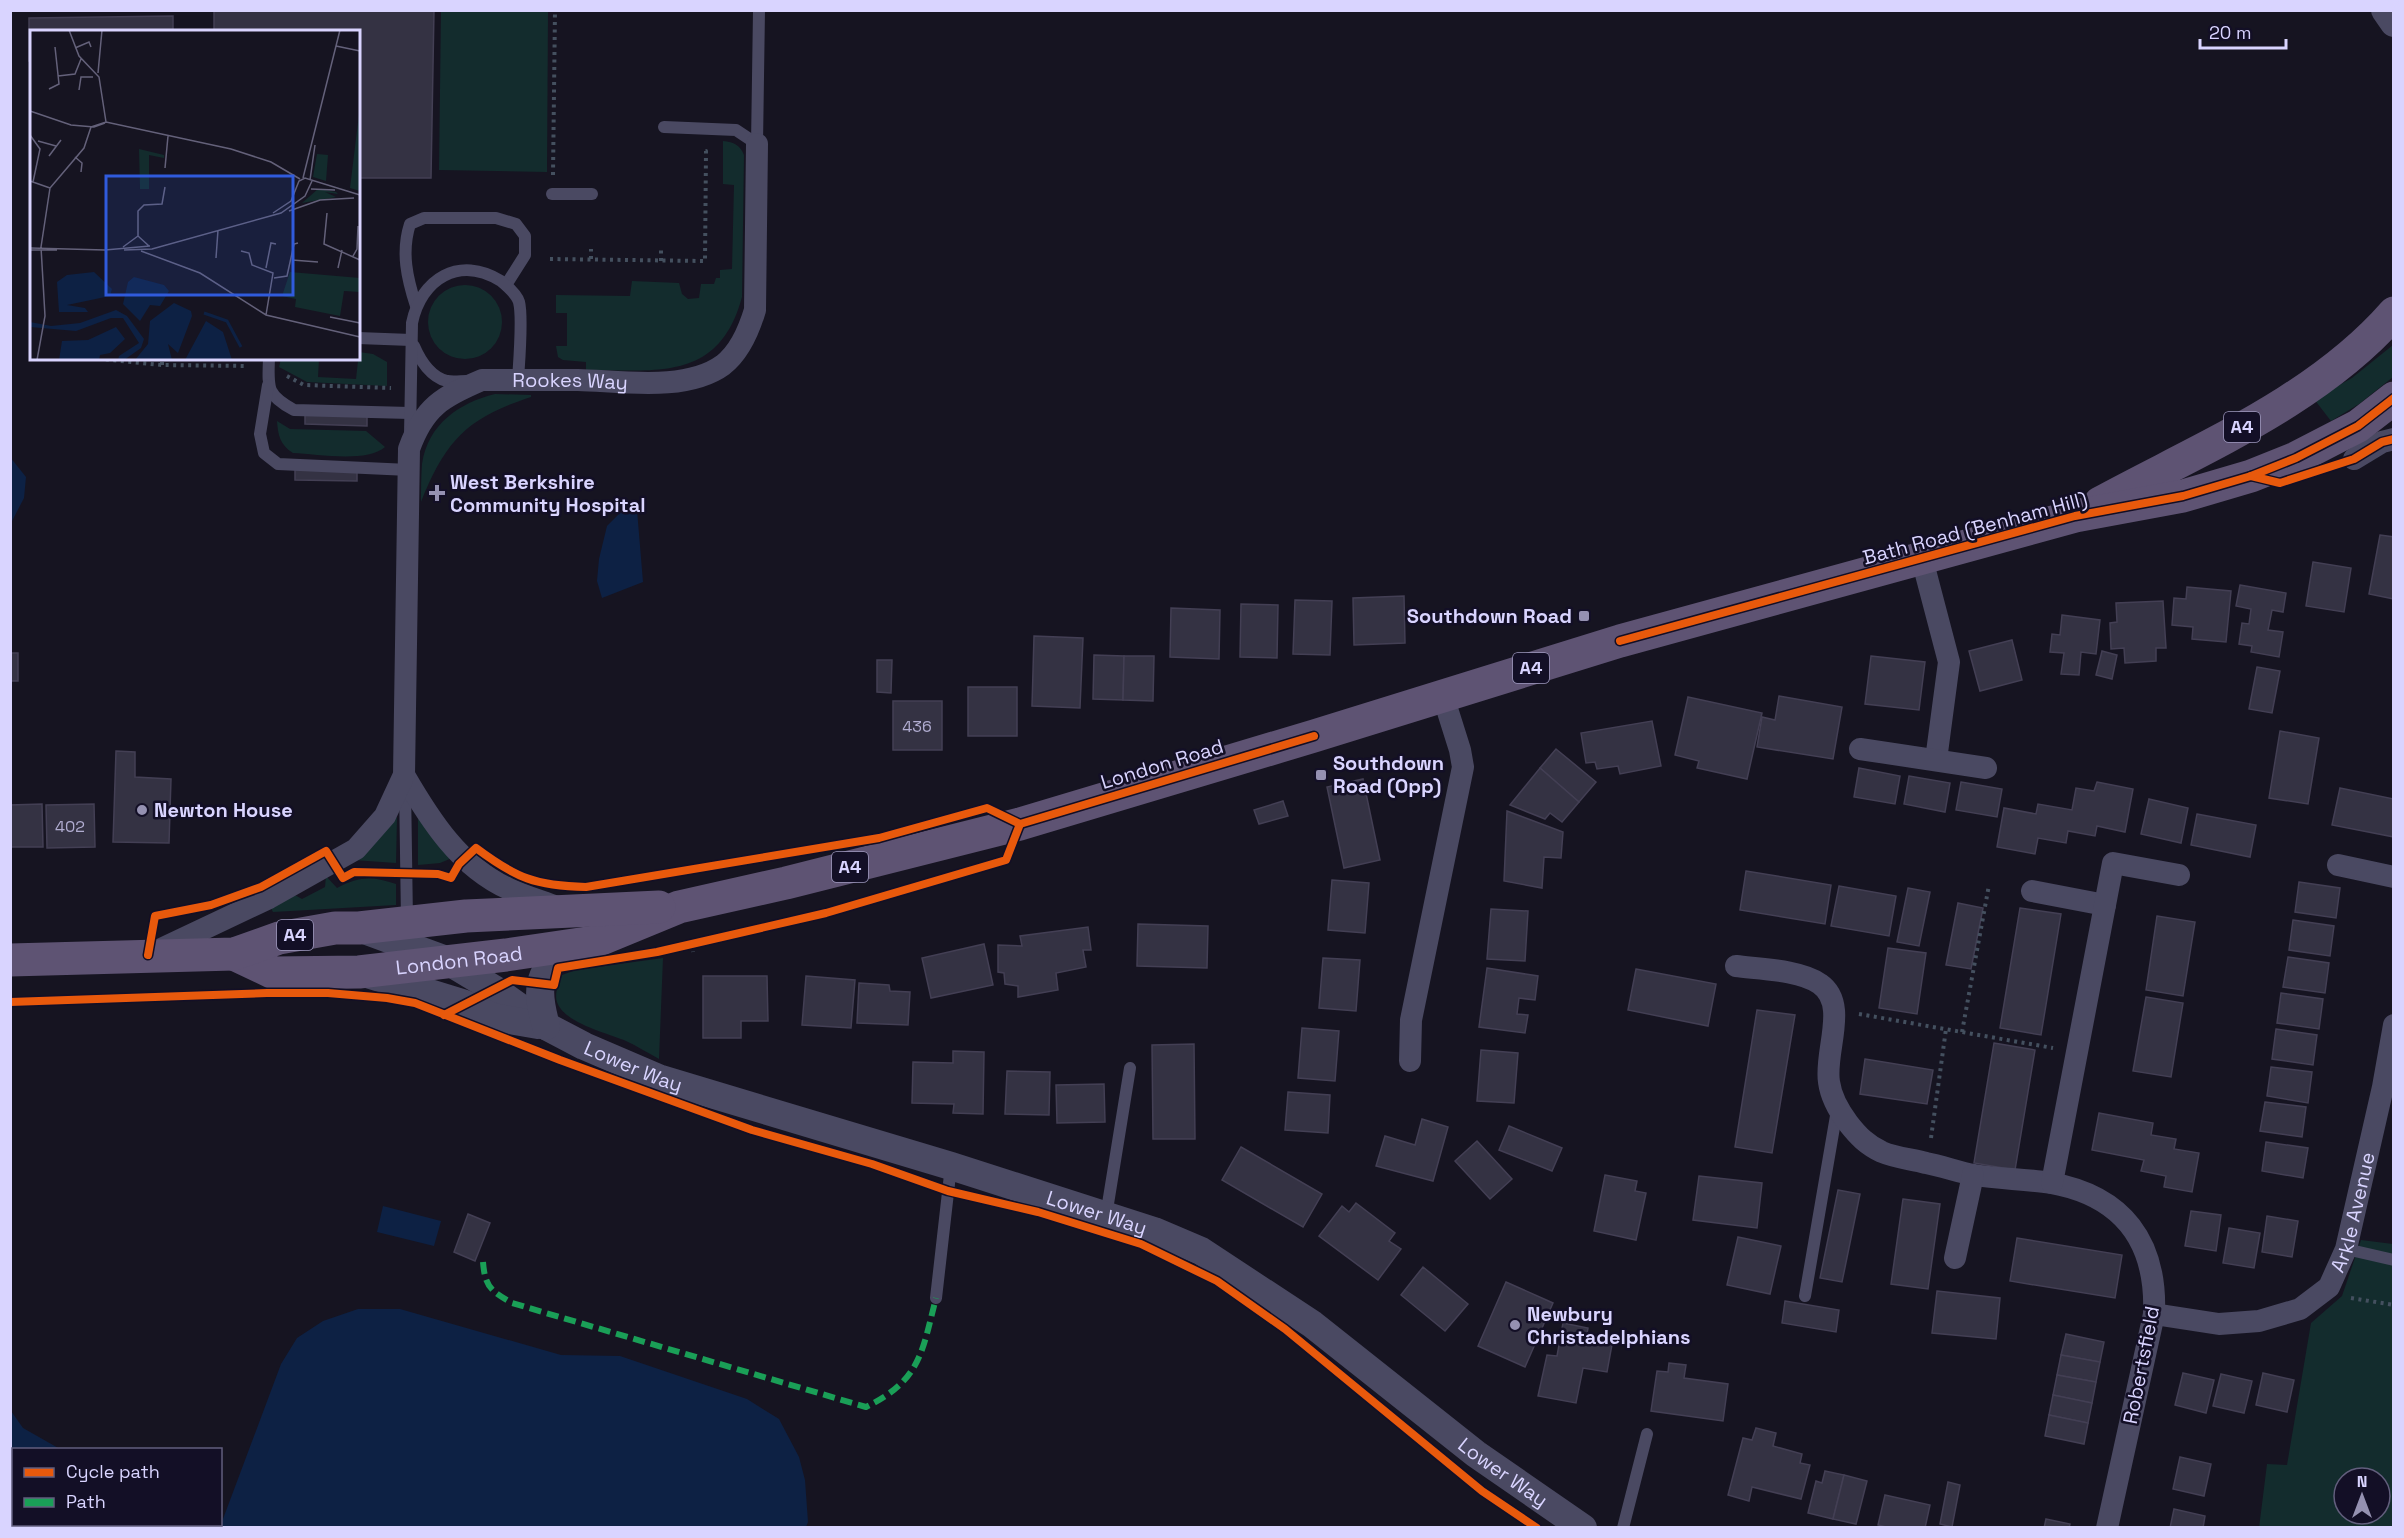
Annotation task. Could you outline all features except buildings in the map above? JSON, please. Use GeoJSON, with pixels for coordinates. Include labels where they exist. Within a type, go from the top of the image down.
{"type":"FeatureCollection","features":[{"type":"Feature","properties":{"kind":"main road","name":"Bath Road (Benham Hill)"},"geometry":{"type":"LineString","coordinates":[[2075,516],[2284,403],[2378,331],[2394,313]]}},
{"type":"Feature","properties":{"kind":"main road","name":"Bath Road (Benham Hill)"},"geometry":{"type":"LineString","coordinates":[[1443,696],[1620,641],[2075,516],[2183,496],[2251,476],[2296,458],[2358,426],[2394,398]]}},
{"type":"Feature","properties":{"kind":"main road","name":"London Road"},"geometry":{"type":"LineString","coordinates":[[10,960],[234,954],[279,938],[335,928],[358,928],[446,960],[562,948],[594,942],[679,907],[786,883],[1020,824],[1443,696]]}},
{"type":"Feature","properties":{"kind":"main road","name":"London Road"},"geometry":{"type":"LineString","coordinates":[[234,954],[274,973],[359,972],[405,945],[466,916],[679,907]]}},
{"type":"Feature","properties":{"kind":"street"},"geometry":{"type":"LineString","coordinates":[[2385,10],[2394,23]]}},
{"type":"Feature","properties":{"kind":"street","name":"Rookes Way"},"geometry":{"type":"LineString","coordinates":[[148,955],[269,898],[356,849],[385,816],[404,775],[409,460],[416,430],[438,402],[482,380],[656,383],[698,378],[723,365],[738,348],[749,328],[755,310],[757,144]]}},
{"type":"Feature","properties":{"kind":"street"},"geometry":{"type":"LineString","coordinates":[[2354,459],[2382,442],[2394,439]]}},
{"type":"Feature","properties":{"kind":"street"},"geometry":{"type":"LineString","coordinates":[[1922,559],[1949,662],[1936,760]]}},
{"type":"Feature","properties":{"kind":"street"},"geometry":{"type":"LineString","coordinates":[[1410,1060],[1411,1020],[1462,767],[1460,750],[1443,696]]}},
{"type":"Feature","properties":{"kind":"street"},"geometry":{"type":"LineString","coordinates":[[1860,748],[1986,768]]}},
{"type":"Feature","properties":{"kind":"street"},"geometry":{"type":"LineString","coordinates":[[404,775],[428,818],[479,871],[507,888],[566,910]]}},
{"type":"Feature","properties":{"kind":"street"},"geometry":{"type":"LineString","coordinates":[[2052,1183],[2112,863],[2179,875]]}},
{"type":"Feature","properties":{"kind":"street"},"geometry":{"type":"LineString","coordinates":[[2338,865],[2394,877]]}},
{"type":"Feature","properties":{"kind":"street"},"geometry":{"type":"LineString","coordinates":[[2032,891],[2105,905]]}},
{"type":"Feature","properties":{"kind":"street"},"geometry":{"type":"LineString","coordinates":[[546,1026],[540,1004],[540,983],[547,967],[562,948]]}},
{"type":"Feature","properties":{"kind":"street","name":"Lower Way"},"geometry":{"type":"LineString","coordinates":[[446,960],[494,989],[546,1026],[584,1046],[661,1079],[951,1166],[1154,1231],[1201,1251],[1312,1324],[1476,1454],[1583,1527]]}},
{"type":"Feature","properties":{"kind":"street"},"geometry":{"type":"LineString","coordinates":[[1736,966],[1800,976],[1820,984],[1833,998],[1835,1010]]}},
{"type":"Feature","properties":{"kind":"street","name":"Lower Way"},"geometry":{"type":"LineString","coordinates":[[359,972],[465,1004],[493,1017],[546,1026]]}},
{"type":"Feature","properties":{"kind":"street","name":"Robertsfield"},"geometry":{"type":"LineString","coordinates":[[1835,1010],[1829,1060],[1829,1083],[1838,1109],[1860,1138],[1870,1146],[1888,1154],[1973,1175],[2052,1183],[2087,1193],[2108,1203],[2135,1231],[2150,1271],[2154,1314],[2107,1527]]}},
{"type":"Feature","properties":{"kind":"street","name":"Arkle Avenue"},"geometry":{"type":"LineString","coordinates":[[2154,1314],[2219,1324],[2259,1321],[2300,1309],[2329,1287],[2346,1249],[2388,1088],[2394,1025]]}},
{"type":"Feature","properties":{"kind":"street"},"geometry":{"type":"LineString","coordinates":[[1955,1258],[1973,1175]]}},
{"type":"Feature","properties":{"kind":"lane","name":"Rookes Way"},"geometry":{"type":"LineString","coordinates":[[757,144],[759,10]]}},
{"type":"Feature","properties":{"kind":"lane"},"geometry":{"type":"LineString","coordinates":[[664,127],[736,130],[757,144]]}},
{"type":"Feature","properties":{"kind":"lane"},"geometry":{"type":"LineString","coordinates":[[552,194],[592,194]]}},
{"type":"Feature","properties":{"kind":"lane"},"geometry":{"type":"LineString","coordinates":[[416,306],[405,272],[406,237],[410,224],[424,218],[496,218],[516,224],[525,237],[525,255],[506,285]]}},
{"type":"Feature","properties":{"kind":"lane"},"geometry":{"type":"LineString","coordinates":[[269,360],[268,385],[260,434],[264,453],[278,464],[409,460],[411,340],[416,306],[425,291],[438,279],[455,272],[473,270],[490,275],[506,285],[519,301],[518,380]]}},
{"type":"Feature","properties":{"kind":"lane"},"geometry":{"type":"LineString","coordinates":[[360,338],[411,340]]}},
{"type":"Feature","properties":{"kind":"lane"},"geometry":{"type":"LineString","coordinates":[[411,340],[421,361],[436,375],[447,381],[482,380]]}},
{"type":"Feature","properties":{"kind":"lane"},"geometry":{"type":"LineString","coordinates":[[268,385],[276,401],[294,410],[410,412]]}},
{"type":"Feature","properties":{"kind":"lane","name":"Rookes Way"},"geometry":{"type":"LineString","coordinates":[[404,775],[405,945]]}},
{"type":"Feature","properties":{"kind":"lane"},"geometry":{"type":"LineString","coordinates":[[1106,1216],[1130,1068]]}},
{"type":"Feature","properties":{"kind":"lane"},"geometry":{"type":"LineString","coordinates":[[1805,1296],[1838,1109]]}},
{"type":"Feature","properties":{"kind":"lane"},"geometry":{"type":"LineString","coordinates":[[936,1298],[951,1166]]}},
{"type":"Feature","properties":{"kind":"lane"},"geometry":{"type":"LineString","coordinates":[[2346,1249],[2394,1260]]}},
{"type":"Feature","properties":{"kind":"lane"},"geometry":{"type":"LineString","coordinates":[[1623,1527],[1647,1434]]}},
{"type":"Feature","properties":{"kind":"path"},"geometry":{"type":"LineString","coordinates":[[552,177],[555,10]]}},
{"type":"Feature","properties":{"kind":"path"},"geometry":{"type":"LineString","coordinates":[[550,259],[705,261],[706,151],[696,151]]}},
{"type":"Feature","properties":{"kind":"path"},"geometry":{"type":"LineString","coordinates":[[591,249],[591,259]]}},
{"type":"Feature","properties":{"kind":"path"},"geometry":{"type":"LineString","coordinates":[[661,250],[661,261]]}},
{"type":"Feature","properties":{"kind":"path"},"geometry":{"type":"LineString","coordinates":[[111,360],[162,365],[256,367]]}},
{"type":"Feature","properties":{"kind":"path"},"geometry":{"type":"LineString","coordinates":[[162,360],[162,365]]}},
{"type":"Feature","properties":{"kind":"path"},"geometry":{"type":"LineString","coordinates":[[281,373],[304,385],[393,388]]}},
{"type":"Feature","properties":{"kind":"path"},"geometry":{"type":"LineString","coordinates":[[1962,1032],[1989,885]]}},
{"type":"Feature","properties":{"kind":"path"},"geometry":{"type":"LineString","coordinates":[[692,944],[693,952]]}},
{"type":"Feature","properties":{"kind":"path"},"geometry":{"type":"LineString","coordinates":[[1835,1010],[2077,1053]]}},
{"type":"Feature","properties":{"kind":"path"},"geometry":{"type":"LineString","coordinates":[[1927,1163],[1946,1029]]}},
{"type":"Feature","properties":{"kind":"path"},"geometry":{"type":"LineString","coordinates":[[2329,1287],[2342,1296],[2394,1305]]}},
{"type":"Feature","properties":{"kind":"green space"},"geometry":{"type":"Polygon","coordinates":[[[441,11],[548,11],[547,172],[439,170],[441,11]]]}},
{"type":"Feature","properties":{"kind":"green space"},"geometry":{"type":"Polygon","coordinates":[[[723,141],[736,145],[744,155],[742,297],[732,325],[718,344],[701,357],[682,365],[637,371],[586,370],[586,362],[563,360],[558,357],[556,346],[567,346],[567,313],[556,313],[556,295],[630,296],[632,281],[679,283],[682,294],[688,299],[699,298],[701,284],[714,284],[716,278],[720,278],[720,270],[732,269],[734,185],[723,184],[723,141]]]}},
{"type":"Feature","properties":{"kind":"green space"},"geometry":{"type":"Polygon","coordinates":[[[472,285],[492,295],[500,308],[502,322],[500,336],[492,349],[479,357],[458,359],[438,349],[430,336],[428,315],[438,295],[451,287],[472,285]]]}},
{"type":"Feature","properties":{"kind":"green space"},"geometry":{"type":"Polygon","coordinates":[[[2393,345],[2393,377],[2359,404],[2331,421],[2314,399],[2352,378],[2393,345]]]}},
{"type":"Feature","properties":{"kind":"green space"},"geometry":{"type":"Polygon","coordinates":[[[360,352],[373,354],[387,362],[387,386],[307,382],[279,367],[281,360],[319,360],[318,377],[356,379],[360,352]]]}},
{"type":"Feature","properties":{"kind":"green space"},"geometry":{"type":"Polygon","coordinates":[[[495,394],[531,395],[531,397],[490,414],[461,434],[440,462],[421,502],[422,464],[431,437],[447,417],[469,403],[495,394]]]}},
{"type":"Feature","properties":{"kind":"green space"},"geometry":{"type":"Polygon","coordinates":[[[277,421],[290,429],[366,431],[385,447],[377,452],[354,456],[293,453],[285,447],[281,439],[277,421]]]}},
{"type":"Feature","properties":{"kind":"green space"},"geometry":{"type":"Polygon","coordinates":[[[397,817],[396,863],[353,860],[397,817]]]}},
{"type":"Feature","properties":{"kind":"green space"},"geometry":{"type":"Polygon","coordinates":[[[418,818],[452,858],[440,863],[418,865],[418,818]]]}},
{"type":"Feature","properties":{"kind":"green space"},"geometry":{"type":"Polygon","coordinates":[[[326,876],[337,888],[366,878],[396,884],[396,905],[273,912],[270,906],[293,894],[302,899],[325,887],[326,876]]]}},
{"type":"Feature","properties":{"kind":"green space"},"geometry":{"type":"Polygon","coordinates":[[[663,958],[659,1059],[626,1041],[598,1031],[568,1016],[557,1002],[556,992],[562,975],[576,970],[663,958]]]}},
{"type":"Feature","properties":{"kind":"green space"},"geometry":{"type":"Polygon","coordinates":[[[2361,1240],[2393,1244],[2393,1527],[2259,1528],[2267,1464],[2287,1465],[2311,1323],[2342,1296],[2361,1240]]]}},
{"type":"Feature","properties":{"kind":"water"},"geometry":{"type":"Polygon","coordinates":[[[10,457],[26,477],[24,498],[11,523],[10,457]]]}},
{"type":"Feature","properties":{"kind":"water"},"geometry":{"type":"Polygon","coordinates":[[[637,510],[643,582],[602,598],[597,581],[599,559],[607,526],[621,512],[637,510]]]}},
{"type":"Feature","properties":{"kind":"water"},"geometry":{"type":"Polygon","coordinates":[[[383,1206],[441,1221],[434,1246],[377,1232],[383,1206]]]}},
{"type":"Feature","properties":{"kind":"water"},"geometry":{"type":"Polygon","coordinates":[[[358,1309],[400,1309],[561,1355],[620,1356],[747,1399],[779,1419],[799,1457],[805,1480],[808,1522],[806,1527],[220,1527],[281,1364],[297,1338],[323,1321],[358,1309]]]}},
{"type":"Feature","properties":{"kind":"water"},"geometry":{"type":"Polygon","coordinates":[[[11,1411],[23,1428],[58,1448],[12,1448],[12,1526],[61,1527],[11,1527],[11,1411]]]}},
{"type":"Feature","properties":{"kind":"marked path"},"geometry":{"type":"LineString","coordinates":[[483,1262],[485,1277],[490,1287],[512,1303],[866,1407],[884,1397],[909,1375],[922,1349],[936,1298]]}},
{"type":"Feature","properties":{"kind":"cycle path"},"geometry":{"type":"LineString","coordinates":[[1620,641],[2075,516],[2183,496],[2251,476],[2296,458],[2358,426],[2394,398]]}},
{"type":"Feature","properties":{"kind":"cycle path"},"geometry":{"type":"LineString","coordinates":[[2251,476],[2280,483],[2354,459],[2382,442],[2394,439]]}},
{"type":"Feature","properties":{"kind":"cycle path"},"geometry":{"type":"LineString","coordinates":[[1020,824],[1314,736]]}},
{"type":"Feature","properties":{"kind":"cycle path"},"geometry":{"type":"LineString","coordinates":[[148,955],[155,916],[211,905],[261,887],[326,851],[343,878],[354,872],[438,874],[451,878],[459,864],[476,848],[503,867],[527,878],[553,885],[586,887],[879,838],[987,808],[1020,824]]}},
{"type":"Feature","properties":{"kind":"cycle path"},"geometry":{"type":"LineString","coordinates":[[444,1015],[512,980],[554,985],[558,968],[657,952],[826,913],[1006,860],[1020,824]]}},
{"type":"Feature","properties":{"kind":"cycle path"},"geometry":{"type":"LineString","coordinates":[[10,1002],[328,993],[415,1003],[560,1060],[752,1130],[872,1164],[948,1191],[1038,1212],[1141,1244],[1217,1281],[1285,1329],[1482,1491],[1537,1528]]}},
{"type":"Feature","properties":{"kind":"place","name":"West Berkshire Community Hospital"},"geometry":{"type":"Point","coordinates":[437,493]}},
{"type":"Feature","properties":{"kind":"place","name":"Southdown Road"},"geometry":{"type":"Point","coordinates":[1584,616]}},
{"type":"Feature","properties":{"kind":"place","name":"Southdown Road (Opp)"},"geometry":{"type":"Point","coordinates":[1321,775]}},
{"type":"Feature","properties":{"kind":"place","name":"Newton House"},"geometry":{"type":"Point","coordinates":[142,810]}},
{"type":"Feature","properties":{"kind":"place","name":"Newbury Christadelphians"},"geometry":{"type":"Point","coordinates":[1515,1325]}}]}
